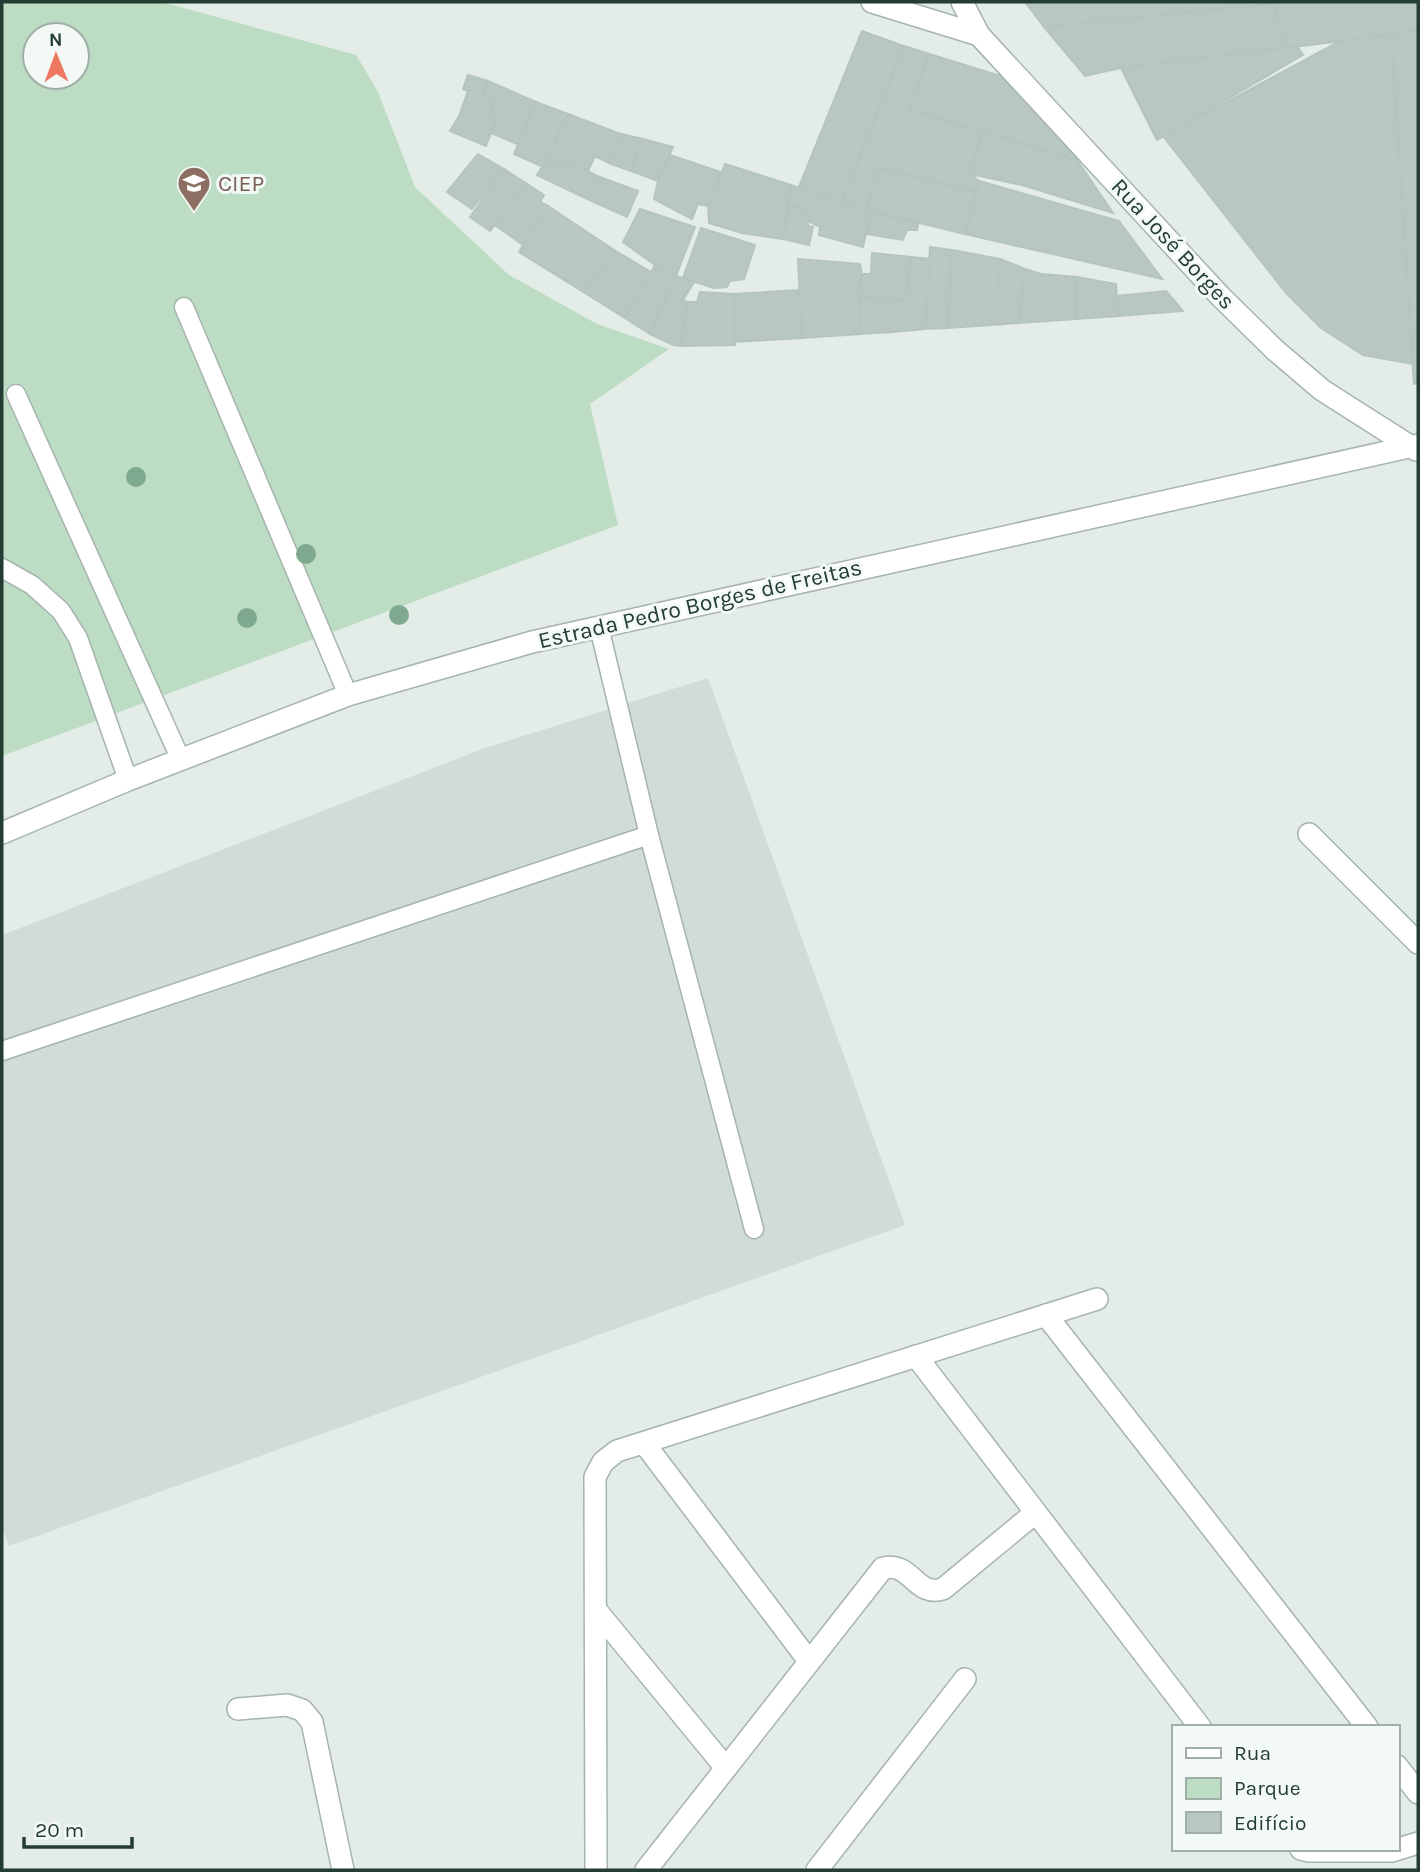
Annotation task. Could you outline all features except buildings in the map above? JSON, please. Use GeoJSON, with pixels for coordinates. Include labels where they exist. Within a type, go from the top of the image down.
{"type":"FeatureCollection","features":[{"type":"Feature","properties":{"kind":"street"},"geometry":{"type":"LineString","coordinates":[[872,2],[979,35]]}},
{"type":"Feature","properties":{"kind":"street","name":"Rua José Borges"},"geometry":{"type":"LineString","coordinates":[[962,2],[979,35],[1220,296],[1275,350],[1322,390],[1416,447]]}},
{"type":"Feature","properties":{"kind":"street","name":"Estrada Pedro Borges de Freitas"},"geometry":{"type":"LineString","coordinates":[[2,833],[128,780],[348,695],[532,642],[1416,447]]}},
{"type":"Feature","properties":{"kind":"street"},"geometry":{"type":"LineString","coordinates":[[1309,834],[1418,943]]}},
{"type":"Feature","properties":{"kind":"street"},"geometry":{"type":"LineString","coordinates":[[596,1870],[596,1477],[603,1462],[617,1451],[1097,1299]]}},
{"type":"Feature","properties":{"kind":"street"},"geometry":{"type":"LineString","coordinates":[[1046,1315],[1365,1725]]}},
{"type":"Feature","properties":{"kind":"street"},"geometry":{"type":"LineString","coordinates":[[916,1356],[1198,1725]]}},
{"type":"Feature","properties":{"kind":"street"},"geometry":{"type":"LineString","coordinates":[[644,1443],[809,1661]]}},
{"type":"Feature","properties":{"kind":"street"},"geometry":{"type":"LineString","coordinates":[[646,1870],[883,1568],[893,1566],[901,1569],[924,1589],[934,1592],[943,1589],[1035,1513]]}},
{"type":"Feature","properties":{"kind":"street"},"geometry":{"type":"LineString","coordinates":[[596,1610],[726,1768]]}},
{"type":"Feature","properties":{"kind":"street"},"geometry":{"type":"LineString","coordinates":[[817,1870],[965,1679]]}},
{"type":"Feature","properties":{"kind":"street"},"geometry":{"type":"LineString","coordinates":[[238,1709],[287,1705],[302,1710],[312,1722],[343,1870]]}},
{"type":"Feature","properties":{"kind":"street"},"geometry":{"type":"LineString","coordinates":[[1399,1769],[1418,1793]]}},
{"type":"Feature","properties":{"kind":"street"},"geometry":{"type":"LineString","coordinates":[[1399,1849],[1418,1843]]}},
{"type":"Feature","properties":{"kind":"street"},"geometry":{"type":"LineString","coordinates":[[1306,1851],[1392,1851]]}},
{"type":"Feature","properties":{"kind":"lane"},"geometry":{"type":"LineString","coordinates":[[184,307],[348,695]]}},
{"type":"Feature","properties":{"kind":"lane"},"geometry":{"type":"LineString","coordinates":[[16,394],[181,760]]}},
{"type":"Feature","properties":{"kind":"lane"},"geometry":{"type":"LineString","coordinates":[[2,568],[32,585],[61,611],[78,638],[128,780]]}},
{"type":"Feature","properties":{"kind":"lane"},"geometry":{"type":"LineString","coordinates":[[599,627],[649,835],[754,1229]]}},
{"type":"Feature","properties":{"kind":"lane"},"geometry":{"type":"LineString","coordinates":[[2,1051],[649,835]]}},
{"type":"Feature","properties":{"kind":"shaded area"},"geometry":{"type":"Polygon","coordinates":[[[708,678],[905,1225],[9,1546],[2,1528],[2,935],[485,748],[708,678]]]}},
{"type":"Feature","properties":{"kind":"green space"},"geometry":{"type":"Polygon","coordinates":[[[2,2],[162,2],[356,55],[378,92],[415,187],[509,275],[597,324],[669,349],[590,404],[618,525],[2,756],[2,2]]]}},
{"type":"Feature","properties":{"kind":"place","name":"CIEP"},"geometry":{"type":"Point","coordinates":[194,213]}}]}
